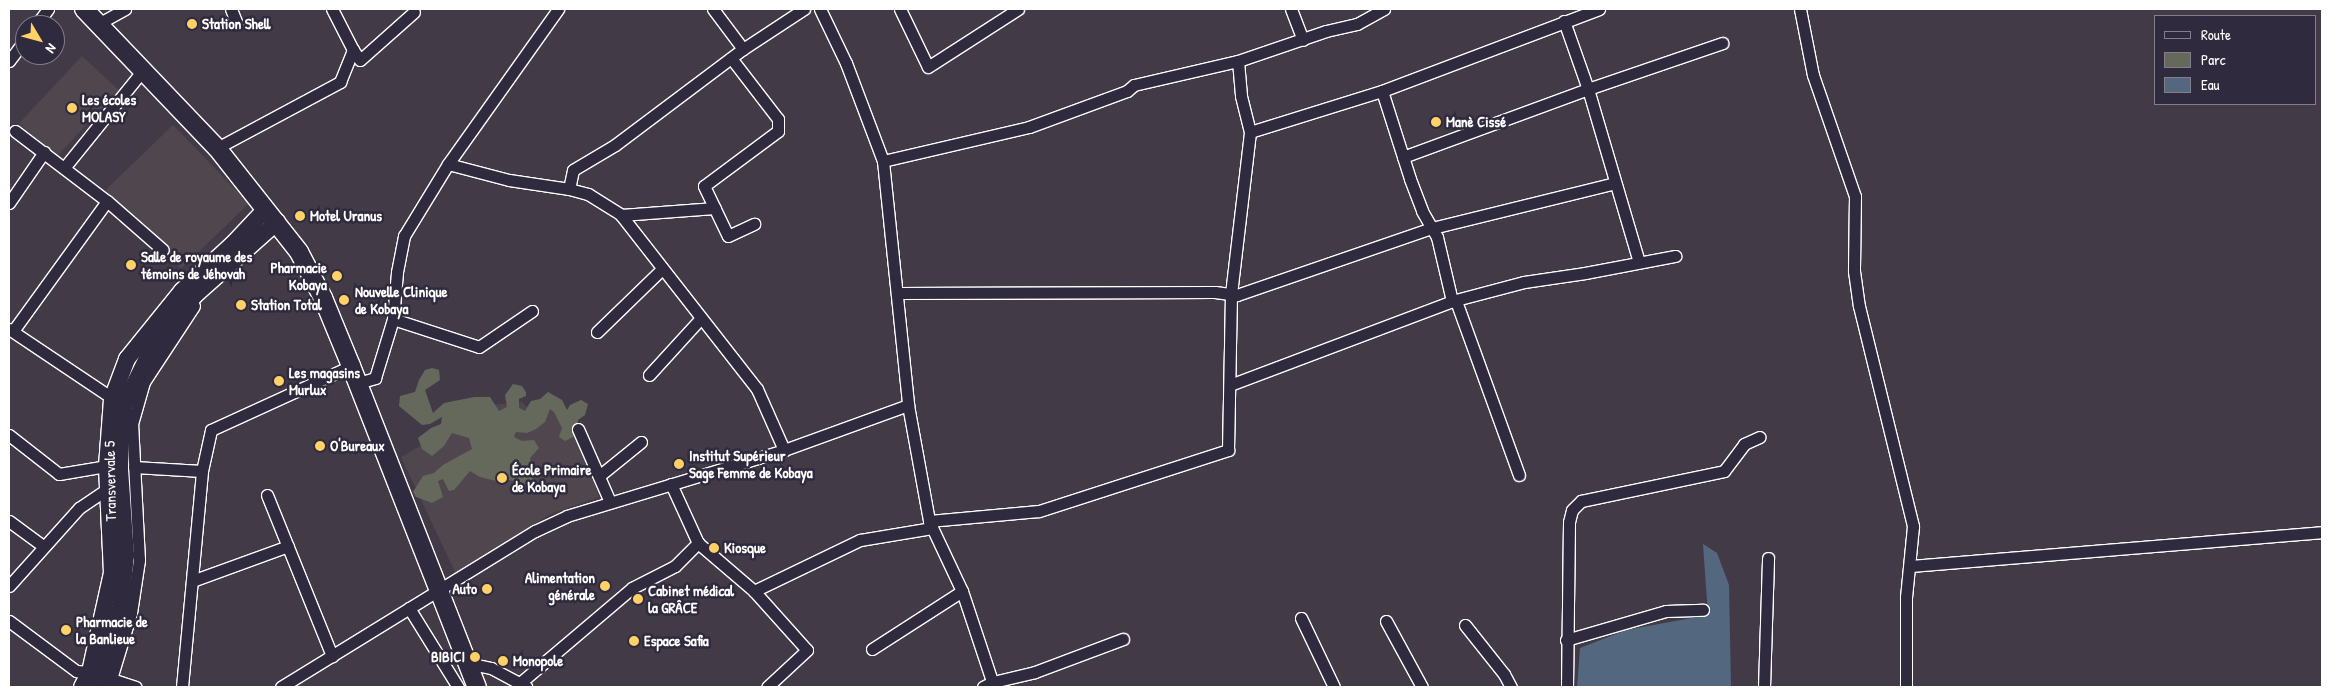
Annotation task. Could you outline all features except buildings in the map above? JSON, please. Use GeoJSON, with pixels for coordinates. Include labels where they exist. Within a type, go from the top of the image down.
{"type":"FeatureCollection","features":[{"type":"Feature","properties":{"kind":"main road"},"geometry":{"type":"LineString","coordinates":[[84,9],[217,148],[272,215],[299,252],[322,298],[358,383],[477,687]]}},
{"type":"Feature","properties":{"kind":"main road","name":"Transvervale 5"},"geometry":{"type":"LineString","coordinates":[[100,681],[121,605],[126,555],[120,468],[121,424],[118,402],[154,344],[195,295],[240,253],[272,215]]}},
{"type":"Feature","properties":{"kind":"main road","name":"Transvervale 5"},"geometry":{"type":"LineString","coordinates":[[100,681],[112,573],[110,487],[107,466],[127,359],[182,291],[233,244],[272,215]]}},
{"type":"Feature","properties":{"kind":"main road","name":"Transvervale 5"},"geometry":{"type":"LineString","coordinates":[[82,687],[100,681]]}},
{"type":"Feature","properties":{"kind":"street"},"geometry":{"type":"LineString","coordinates":[[98,24],[125,9]]}},
{"type":"Feature","properties":{"kind":"street"},"geometry":{"type":"LineString","coordinates":[[231,9],[237,24]]}},
{"type":"Feature","properties":{"kind":"street"},"geometry":{"type":"LineString","coordinates":[[332,9],[360,60],[414,12]]}},
{"type":"Feature","properties":{"kind":"street"},"geometry":{"type":"LineString","coordinates":[[358,383],[375,378],[393,319],[397,272],[404,236],[448,164],[558,9]]}},
{"type":"Feature","properties":{"kind":"street"},"geometry":{"type":"LineString","coordinates":[[713,9],[743,49]]}},
{"type":"Feature","properties":{"kind":"street"},"geometry":{"type":"LineString","coordinates":[[569,189],[573,170],[615,145],[743,49],[804,9]]}},
{"type":"Feature","properties":{"kind":"street"},"geometry":{"type":"LineString","coordinates":[[820,9],[846,63],[883,161],[908,405],[930,524],[962,591],[990,686],[1035,672],[1123,639]]}},
{"type":"Feature","properties":{"kind":"street"},"geometry":{"type":"LineString","coordinates":[[900,9],[928,67],[1018,9]]}},
{"type":"Feature","properties":{"kind":"street"},"geometry":{"type":"LineString","coordinates":[[1291,9],[1302,40]]}},
{"type":"Feature","properties":{"kind":"street"},"geometry":{"type":"LineString","coordinates":[[883,161],[1029,126],[1127,91],[1134,85],[1238,61],[1357,24],[1384,9]]}},
{"type":"Feature","properties":{"kind":"street"},"geometry":{"type":"LineString","coordinates":[[1250,132],[1382,91],[1599,9]]}},
{"type":"Feature","properties":{"kind":"street"},"geometry":{"type":"LineString","coordinates":[[1800,9],[1813,75],[1855,196],[1854,271],[1859,306],[1913,526],[1906,597],[1906,687]]}},
{"type":"Feature","properties":{"kind":"street"},"geometry":{"type":"LineString","coordinates":[[1564,21],[1588,89],[1639,262]]}},
{"type":"Feature","properties":{"kind":"street"},"geometry":{"type":"LineString","coordinates":[[1403,157],[1588,89],[1722,43]]}},
{"type":"Feature","properties":{"kind":"street"},"geometry":{"type":"LineString","coordinates":[[217,148],[340,82],[353,50]]}},
{"type":"Feature","properties":{"kind":"street"},"geometry":{"type":"LineString","coordinates":[[731,58],[778,119],[778,131],[704,186],[728,236],[754,224]]}},
{"type":"Feature","properties":{"kind":"street"},"geometry":{"type":"LineString","coordinates":[[754,591],[860,540],[930,524],[1039,511],[1228,450],[1231,294],[1250,132],[1241,96],[1238,61]]}},
{"type":"Feature","properties":{"kind":"street"},"geometry":{"type":"LineString","coordinates":[[64,168],[143,70]]}},
{"type":"Feature","properties":{"kind":"street"},"geometry":{"type":"LineString","coordinates":[[1382,91],[1422,211],[1437,237],[1454,301],[1519,475]]}},
{"type":"Feature","properties":{"kind":"street"},"geometry":{"type":"LineString","coordinates":[[15,131],[108,201],[163,250]]}},
{"type":"Feature","properties":{"kind":"street"},"geometry":{"type":"LineString","coordinates":[[9,203],[44,152]]}},
{"type":"Feature","properties":{"kind":"street"},"geometry":{"type":"LineString","coordinates":[[448,164],[509,180],[569,189],[588,194],[621,215],[757,389],[784,450]]}},
{"type":"Feature","properties":{"kind":"street"},"geometry":{"type":"LineString","coordinates":[[897,293],[1237,295],[1432,228],[1615,183]]}},
{"type":"Feature","properties":{"kind":"street"},"geometry":{"type":"LineString","coordinates":[[108,201],[11,330],[118,402]]}},
{"type":"Feature","properties":{"kind":"street"},"geometry":{"type":"LineString","coordinates":[[621,215],[715,208]]}},
{"type":"Feature","properties":{"kind":"street","name":"Transvervale 5"},"geometry":{"type":"LineString","coordinates":[[100,681],[131,613],[139,560],[132,424],[144,382],[203,294],[240,253]]}},
{"type":"Feature","properties":{"kind":"street"},"geometry":{"type":"LineString","coordinates":[[1230,385],[1454,301],[1524,282],[1675,256]]}},
{"type":"Feature","properties":{"kind":"street"},"geometry":{"type":"LineString","coordinates":[[597,332],[662,269]]}},
{"type":"Feature","properties":{"kind":"street"},"geometry":{"type":"LineString","coordinates":[[393,319],[479,348],[532,311]]}},
{"type":"Feature","properties":{"kind":"street"},"geometry":{"type":"LineString","coordinates":[[649,375],[701,318]]}},
{"type":"Feature","properties":{"kind":"street"},"geometry":{"type":"LineString","coordinates":[[182,687],[202,471],[211,430],[351,366]]}},
{"type":"Feature","properties":{"kind":"street"},"geometry":{"type":"LineString","coordinates":[[281,687],[535,531],[567,516],[784,450],[908,405]]}},
{"type":"Feature","properties":{"kind":"street"},"geometry":{"type":"LineString","coordinates":[[578,429],[610,502]]}},
{"type":"Feature","properties":{"kind":"street"},"geometry":{"type":"LineString","coordinates":[[9,435],[60,474],[107,466]]}},
{"type":"Feature","properties":{"kind":"street"},"geometry":{"type":"LineString","coordinates":[[1568,687],[1566,640],[1569,522],[1572,510],[1582,501],[1724,472],[1744,444],[1760,437]]}},
{"type":"Feature","properties":{"kind":"street"},"geometry":{"type":"LineString","coordinates":[[599,476],[641,442]]}},
{"type":"Feature","properties":{"kind":"street"},"geometry":{"type":"LineString","coordinates":[[134,467],[202,471]]}},
{"type":"Feature","properties":{"kind":"street"},"geometry":{"type":"LineString","coordinates":[[671,484],[698,543],[754,591],[807,650],[767,687]]}},
{"type":"Feature","properties":{"kind":"street"},"geometry":{"type":"LineString","coordinates":[[9,586],[79,508],[110,487]]}},
{"type":"Feature","properties":{"kind":"street"},"geometry":{"type":"LineString","coordinates":[[267,495],[332,656]]}},
{"type":"Feature","properties":{"kind":"street"},"geometry":{"type":"LineString","coordinates":[[9,521],[44,546]]}},
{"type":"Feature","properties":{"kind":"street"},"geometry":{"type":"LineString","coordinates":[[1910,566],[2322,532]]}},
{"type":"Feature","properties":{"kind":"street"},"geometry":{"type":"LineString","coordinates":[[467,663],[491,668],[523,685],[598,615],[632,588],[676,566],[698,543]]}},
{"type":"Feature","properties":{"kind":"street"},"geometry":{"type":"LineString","coordinates":[[192,580],[288,546]]}},
{"type":"Feature","properties":{"kind":"street"},"geometry":{"type":"LineString","coordinates":[[1764,687],[1768,558]]}},
{"type":"Feature","properties":{"kind":"street"},"geometry":{"type":"LineString","coordinates":[[872,649],[962,591]]}},
{"type":"Feature","properties":{"kind":"street"},"geometry":{"type":"LineString","coordinates":[[409,608],[458,687]]}},
{"type":"Feature","properties":{"kind":"street"},"geometry":{"type":"LineString","coordinates":[[1566,640],[1666,611],[1703,610]]}},
{"type":"Feature","properties":{"kind":"street"},"geometry":{"type":"LineString","coordinates":[[1301,618],[1334,687]]}},
{"type":"Feature","properties":{"kind":"street"},"geometry":{"type":"LineString","coordinates":[[9,621],[76,671],[100,681],[136,687]]}},
{"type":"Feature","properties":{"kind":"street"},"geometry":{"type":"LineString","coordinates":[[1386,621],[1422,687]]}},
{"type":"Feature","properties":{"kind":"street"},"geometry":{"type":"LineString","coordinates":[[1465,625],[1504,674],[1511,687]]}},
{"type":"Feature","properties":{"kind":"shaded area","name":"Les écoles MOLASY"},"geometry":{"type":"Polygon","coordinates":[[[82,56],[119,90],[56,157],[19,123],[82,56]]]}},
{"type":"Feature","properties":{"kind":"shaded area"},"geometry":{"type":"Polygon","coordinates":[[[173,125],[249,203],[181,269],[105,190],[173,125]]]}},
{"type":"Feature","properties":{"kind":"shaded area","name":"École Primaire de Kobaya"},"geometry":{"type":"Polygon","coordinates":[[[553,395],[586,459],[599,497],[550,514],[456,574],[401,457],[491,405],[522,402],[530,410],[553,395]]]}},
{"type":"Feature","properties":{"kind":"green space"},"geometry":{"type":"Polygon","coordinates":[[[432,368],[439,370],[440,380],[425,390],[433,413],[444,403],[474,397],[490,397],[499,411],[507,407],[505,395],[513,384],[522,386],[526,392],[526,396],[519,399],[519,408],[525,411],[531,401],[540,399],[548,392],[562,400],[567,410],[570,405],[581,400],[588,404],[585,415],[578,420],[577,435],[565,441],[559,437],[562,428],[554,412],[550,409],[545,422],[536,429],[527,433],[516,432],[514,437],[522,441],[534,440],[539,448],[530,458],[533,483],[529,489],[517,489],[513,481],[497,477],[496,481],[480,477],[470,471],[454,490],[449,491],[443,479],[438,481],[443,497],[432,503],[416,497],[413,492],[423,476],[434,473],[443,465],[472,449],[469,438],[452,433],[444,446],[432,456],[422,449],[418,438],[431,428],[441,424],[442,417],[430,424],[422,425],[399,406],[400,396],[415,392],[425,370],[432,368]]]}},
{"type":"Feature","properties":{"kind":"water"},"geometry":{"type":"Polygon","coordinates":[[[1703,544],[1717,553],[1729,585],[1731,687],[1577,687],[1580,648],[1626,630],[1708,615],[1703,544]]]}},
{"type":"Feature","properties":{"kind":"place","name":"Station Shell"},"geometry":{"type":"Point","coordinates":[192,24]}},
{"type":"Feature","properties":{"kind":"place","name":"Les écoles MOLASY"},"geometry":{"type":"Point","coordinates":[72,108]}},
{"type":"Feature","properties":{"kind":"place","name":"Manè Cissé"},"geometry":{"type":"Point","coordinates":[1436,122]}},
{"type":"Feature","properties":{"kind":"place","name":"Motel Uranus"},"geometry":{"type":"Point","coordinates":[300,216]}},
{"type":"Feature","properties":{"kind":"place","name":"Salle de royaume des témoins de Jéhovah"},"geometry":{"type":"Point","coordinates":[131,265]}},
{"type":"Feature","properties":{"kind":"place","name":"Pharmacie Kobaya"},"geometry":{"type":"Point","coordinates":[337,276]}},
{"type":"Feature","properties":{"kind":"place","name":"Nouvelle Clinique de Kobaya"},"geometry":{"type":"Point","coordinates":[344,300]}},
{"type":"Feature","properties":{"kind":"place","name":"Station Total"},"geometry":{"type":"Point","coordinates":[241,305]}},
{"type":"Feature","properties":{"kind":"place","name":"Les magasins Murlux"},"geometry":{"type":"Point","coordinates":[279,381]}},
{"type":"Feature","properties":{"kind":"place","name":"O'Bureaux"},"geometry":{"type":"Point","coordinates":[320,446]}},
{"type":"Feature","properties":{"kind":"place","name":"Institut Supérieur Sage Femme de Kobaya"},"geometry":{"type":"Point","coordinates":[679,464]}},
{"type":"Feature","properties":{"kind":"place","name":"École Primaire de Kobaya"},"geometry":{"type":"Point","coordinates":[502,478]}},
{"type":"Feature","properties":{"kind":"place","name":"Kiosque"},"geometry":{"type":"Point","coordinates":[714,548]}},
{"type":"Feature","properties":{"kind":"place","name":"Alimentation générale"},"geometry":{"type":"Point","coordinates":[605,586]}},
{"type":"Feature","properties":{"kind":"place","name":"Auto"},"geometry":{"type":"Point","coordinates":[487,589]}},
{"type":"Feature","properties":{"kind":"place","name":"Cabinet médical la GRÂCE"},"geometry":{"type":"Point","coordinates":[638,599]}},
{"type":"Feature","properties":{"kind":"place","name":"Pharmacie de la Banlieue"},"geometry":{"type":"Point","coordinates":[66,630]}},
{"type":"Feature","properties":{"kind":"place","name":"Espace Safia"},"geometry":{"type":"Point","coordinates":[634,641]}},
{"type":"Feature","properties":{"kind":"place","name":"BIBICI"},"geometry":{"type":"Point","coordinates":[475,657]}},
{"type":"Feature","properties":{"kind":"place","name":"Monopole"},"geometry":{"type":"Point","coordinates":[503,661]}}]}
